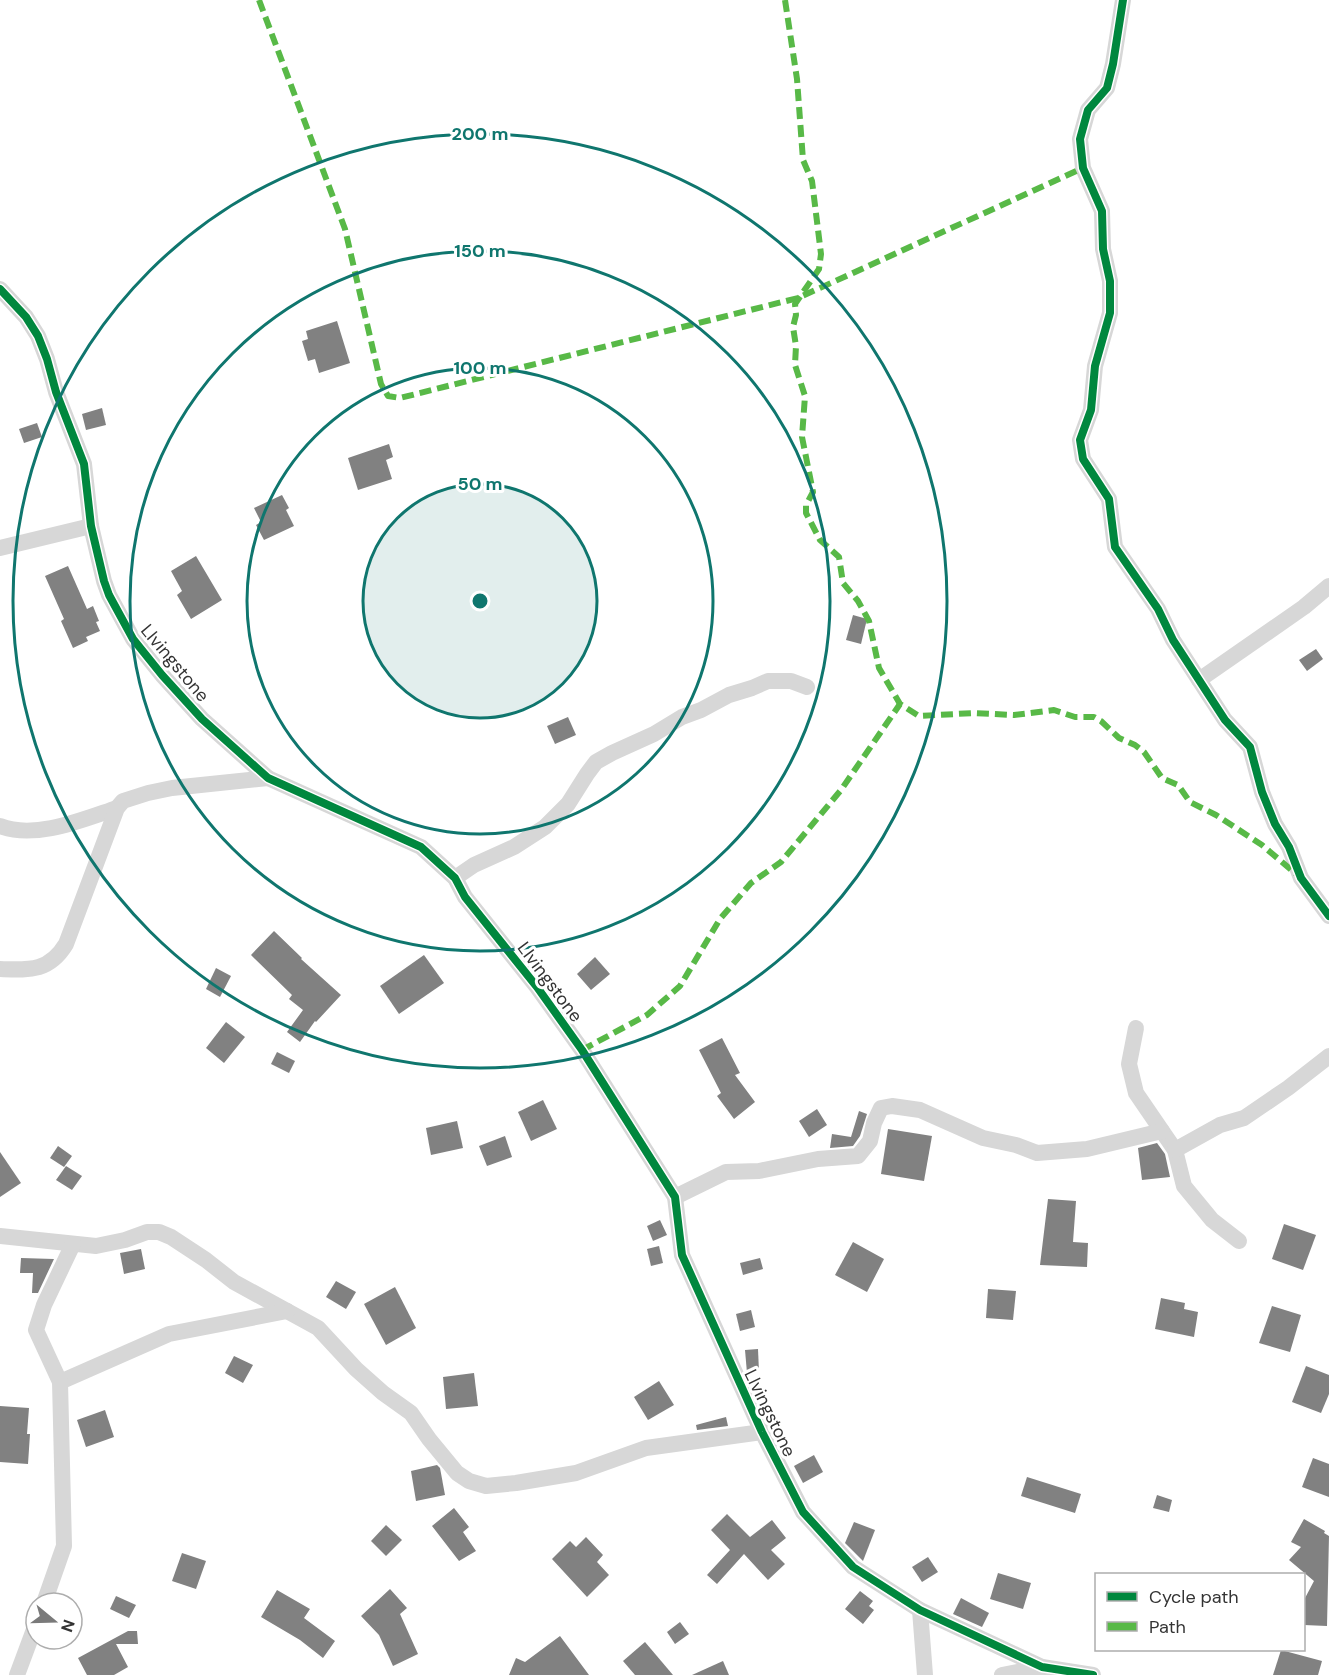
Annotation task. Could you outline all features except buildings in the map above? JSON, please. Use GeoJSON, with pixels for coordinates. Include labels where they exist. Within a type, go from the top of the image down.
{"type":"FeatureCollection","features":[{"type":"Feature","properties":{"kind":"street"},"geometry":{"type":"LineString","coordinates":[[1123,0],[1107,88],[1088,110],[1080,139],[1083,168],[1102,210],[1103,249],[1110,281],[1110,313],[1095,366],[1091,410],[1080,440],[1083,459],[1109,500],[1115,547],[1158,609],[1173,640],[1199,680],[1226,720],[1250,747],[1262,792],[1275,824],[1289,847],[1301,878],[1329,916]]}},
{"type":"Feature","properties":{"kind":"street","name":"LIvingstone"},"geometry":{"type":"LineString","coordinates":[[0,289],[26,317],[38,336],[47,359],[56,392],[84,464],[91,526],[100,567],[109,595],[133,639],[162,675],[202,718],[268,778],[422,848],[455,878],[465,897],[537,987],[582,1050],[675,1197],[682,1255],[762,1432],[803,1512],[853,1567],[920,1610],[1042,1667],[1093,1675]]}},
{"type":"Feature","properties":{"kind":"street"},"geometry":{"type":"LineString","coordinates":[[0,548],[91,526]]}},
{"type":"Feature","properties":{"kind":"street"},"geometry":{"type":"LineString","coordinates":[[1199,680],[1304,607],[1329,586]]}},
{"type":"Feature","properties":{"kind":"street"},"geometry":{"type":"LineString","coordinates":[[455,878],[474,865],[514,847],[545,827],[568,804],[596,762],[612,753],[729,695],[768,681],[791,681],[807,687]]}},
{"type":"Feature","properties":{"kind":"street"},"geometry":{"type":"LineString","coordinates":[[0,969],[27,970],[42,967],[59,955],[66,944],[117,808],[123,801],[172,788],[268,778]]}},
{"type":"Feature","properties":{"kind":"street"},"geometry":{"type":"LineString","coordinates":[[0,826],[35,830],[62,825],[117,808]]}},
{"type":"Feature","properties":{"kind":"street"},"geometry":{"type":"LineString","coordinates":[[1136,1028],[1129,1064],[1136,1093],[1175,1150],[1184,1186],[1212,1220],[1239,1240]]}},
{"type":"Feature","properties":{"kind":"street"},"geometry":{"type":"LineString","coordinates":[[1175,1150],[1220,1125],[1245,1118],[1329,1056]]}},
{"type":"Feature","properties":{"kind":"street"},"geometry":{"type":"LineString","coordinates":[[675,1197],[726,1172],[759,1171],[818,1159],[858,1156],[870,1142],[880,1108],[892,1106],[920,1110],[983,1138],[1016,1145],[1036,1153],[1087,1149],[1162,1131]]}},
{"type":"Feature","properties":{"kind":"street"},"geometry":{"type":"LineString","coordinates":[[0,1236],[96,1246],[125,1240],[147,1232],[159,1232],[206,1260],[234,1282],[318,1328],[382,1393],[411,1413],[457,1473],[469,1481],[486,1486],[576,1473],[646,1448],[762,1432]]}},
{"type":"Feature","properties":{"kind":"street"},"geometry":{"type":"LineString","coordinates":[[48,1591],[64,1546],[60,1382],[36,1330],[44,1305],[74,1244]]}},
{"type":"Feature","properties":{"kind":"street"},"geometry":{"type":"LineString","coordinates":[[60,1382],[170,1334],[287,1311]]}},
{"type":"Feature","properties":{"kind":"street"},"geometry":{"type":"LineString","coordinates":[[920,1610],[925,1675]]}},
{"type":"Feature","properties":{"kind":"street"},"geometry":{"type":"LineString","coordinates":[[17,1675],[26,1651]]}},
{"type":"Feature","properties":{"kind":"street"},"geometry":{"type":"LineString","coordinates":[[1002,1675],[1042,1667]]}},
{"type":"Feature","properties":{"kind":"marked path"},"geometry":{"type":"LineString","coordinates":[[259,0],[345,229],[381,384],[388,396],[400,398],[798,298],[1083,168]]}},
{"type":"Feature","properties":{"kind":"marked path"},"geometry":{"type":"LineString","coordinates":[[785,0],[797,79],[803,160],[812,181],[821,254],[819,269],[795,304],[796,315],[793,327],[796,346],[795,365],[805,396],[802,437],[813,492],[806,505],[806,513],[820,540],[839,557],[843,583],[858,601],[869,621],[879,668],[900,704],[919,716],[974,713],[1014,715],[1054,710],[1075,717],[1094,717],[1119,738],[1144,752],[1162,778],[1178,785],[1190,802],[1216,815],[1262,845],[1296,874]]}},
{"type":"Feature","properties":{"kind":"marked path"},"geometry":{"type":"LineString","coordinates":[[582,1050],[647,1015],[680,986],[720,919],[751,883],[781,862],[841,790],[900,704]]}},
{"type":"Feature","properties":{"kind":"cycle path"},"geometry":{"type":"LineString","coordinates":[[1123,0],[1107,88],[1088,110],[1080,139],[1083,168],[1102,211],[1103,249],[1110,281],[1110,313],[1095,366],[1091,410],[1080,440],[1083,459],[1109,499],[1115,547],[1158,609],[1173,640],[1225,720],[1250,747],[1262,792],[1275,824],[1289,847],[1301,878],[1329,916]]}},
{"type":"Feature","properties":{"kind":"cycle path"},"geometry":{"type":"LineString","coordinates":[[0,289],[26,317],[38,336],[47,359],[56,392],[84,464],[91,526],[104,581],[133,639],[202,719],[268,778],[421,847],[455,878],[465,897],[537,987],[582,1050],[675,1197],[682,1255],[762,1432],[803,1512],[853,1567],[920,1610],[1042,1667],[1093,1675]]}}]}
